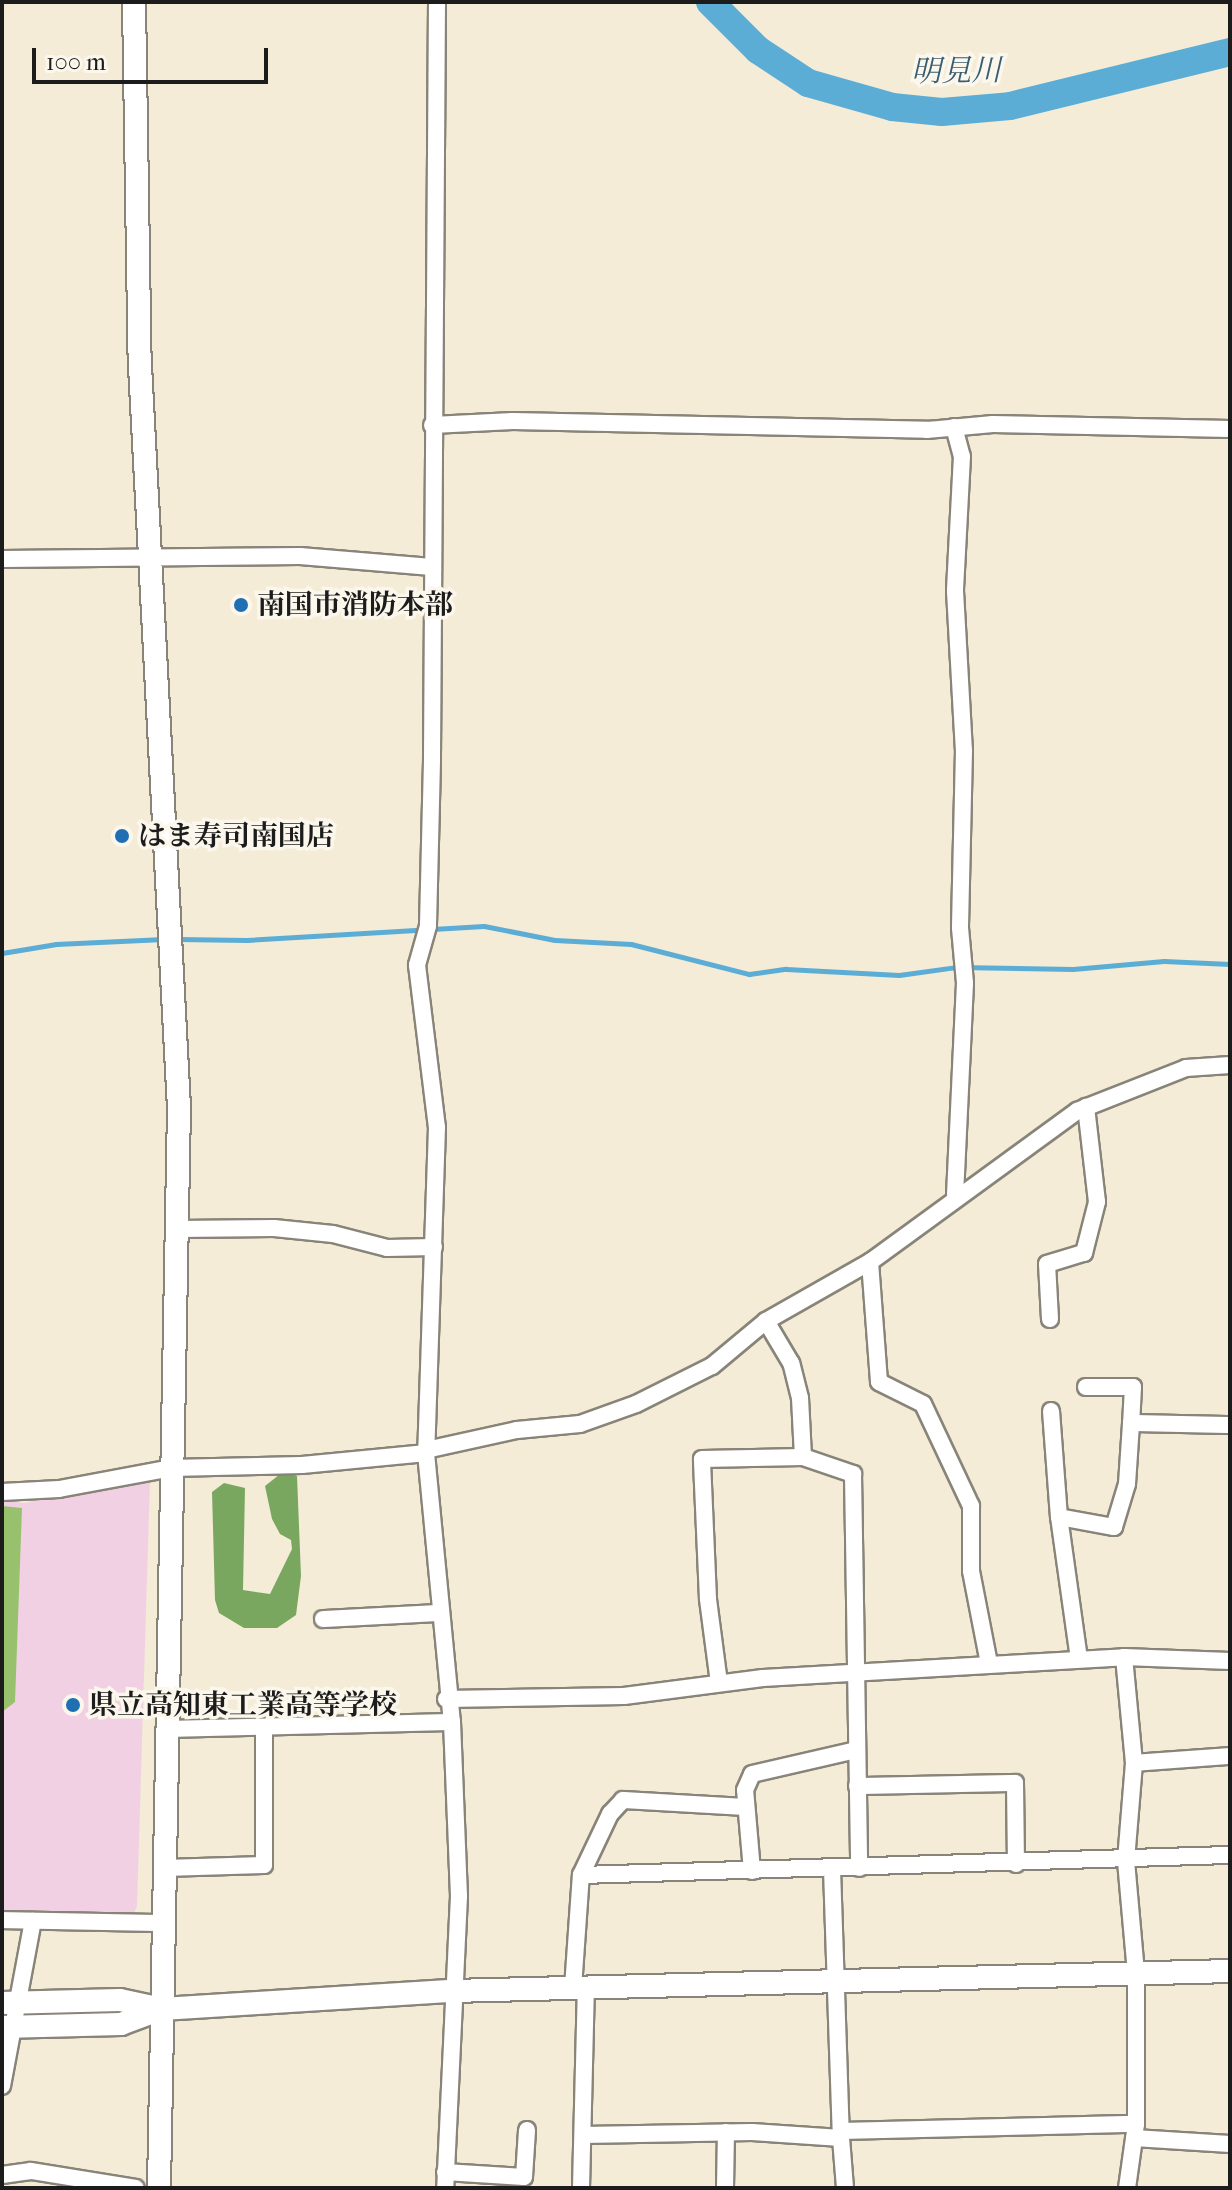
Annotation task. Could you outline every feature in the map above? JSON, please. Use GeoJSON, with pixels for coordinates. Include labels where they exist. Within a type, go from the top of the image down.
{"type":"FeatureCollection","features":[{"type":"Feature","properties":{"kind":"street"},"geometry":{"type":"LineString","coordinates":[[134,2],[140,366],[174,939],[177,1229],[165,1729],[159,2188]]}},
{"type":"Feature","properties":{"kind":"street"},"geometry":{"type":"LineString","coordinates":[[437,2],[426,930],[417,965],[437,1127],[426,1451],[446,1699],[452,1722],[459,1896],[445,2180],[524,2177],[527,2130]]}},
{"type":"Feature","properties":{"kind":"street"},"geometry":{"type":"LineString","coordinates":[[432,425],[513,421],[1230,429]]}},
{"type":"Feature","properties":{"kind":"street"},"geometry":{"type":"LineString","coordinates":[[954,427],[962,456],[955,591],[964,750],[964,968],[955,1195]]}},
{"type":"Feature","properties":{"kind":"street"},"geometry":{"type":"LineString","coordinates":[[2,559],[300,556],[432,567]]}},
{"type":"Feature","properties":{"kind":"street"},"geometry":{"type":"LineString","coordinates":[[2,1492],[59,1489],[171,1468],[302,1465],[426,1451],[517,1430],[580,1424],[636,1404],[712,1366],[766,1321],[870,1262],[955,1195],[1086,1107],[1186,1068],[1230,1065]]}},
{"type":"Feature","properties":{"kind":"street"},"geometry":{"type":"LineString","coordinates":[[1050,1319],[1047,1264],[1084,1253],[1097,1202],[1086,1107]]}},
{"type":"Feature","properties":{"kind":"street"},"geometry":{"type":"LineString","coordinates":[[177,1229],[274,1228],[333,1234],[387,1248],[434,1247]]}},
{"type":"Feature","properties":{"kind":"street"},"geometry":{"type":"LineString","coordinates":[[870,1262],[879,1382],[923,1404],[971,1506],[971,1571],[989,1664]]}},
{"type":"Feature","properties":{"kind":"street"},"geometry":{"type":"LineString","coordinates":[[766,1321],[791,1363],[800,1398],[803,1457]]}},
{"type":"Feature","properties":{"kind":"street"},"geometry":{"type":"LineString","coordinates":[[1059,1517],[1114,1527],[1127,1484],[1133,1387],[1086,1387]]}},
{"type":"Feature","properties":{"kind":"street"},"geometry":{"type":"LineString","coordinates":[[1051,1411],[1059,1517],[1079,1659]]}},
{"type":"Feature","properties":{"kind":"street"},"geometry":{"type":"LineString","coordinates":[[1131,1423],[1230,1425]]}},
{"type":"Feature","properties":{"kind":"street"},"geometry":{"type":"LineString","coordinates":[[719,1683],[708,1599],[702,1459],[803,1457],[853,1474],[859,1868]]}},
{"type":"Feature","properties":{"kind":"street"},"geometry":{"type":"LineString","coordinates":[[323,1619],[439,1613]]}},
{"type":"Feature","properties":{"kind":"street"},"geometry":{"type":"LineString","coordinates":[[446,1699],[624,1696],[719,1683],[1079,1659],[1124,1657],[1230,1661]]}},
{"type":"Feature","properties":{"kind":"street"},"geometry":{"type":"LineString","coordinates":[[1124,1657],[1134,1763],[1126,1861],[1136,1973],[1135,2131],[1127,2188]]}},
{"type":"Feature","properties":{"kind":"street"},"geometry":{"type":"LineString","coordinates":[[165,1729],[452,1722]]}},
{"type":"Feature","properties":{"kind":"street"},"geometry":{"type":"LineString","coordinates":[[164,1868],[264,1865],[264,1727]]}},
{"type":"Feature","properties":{"kind":"street"},"geometry":{"type":"LineString","coordinates":[[752,1871],[746,1807],[747,1780],[752,1774],[856,1750]]}},
{"type":"Feature","properties":{"kind":"street"},"geometry":{"type":"LineString","coordinates":[[1134,1763],[1230,1756]]}},
{"type":"Feature","properties":{"kind":"street"},"geometry":{"type":"LineString","coordinates":[[857,1786],[1015,1783],[1016,1864]]}},
{"type":"Feature","properties":{"kind":"street"},"geometry":{"type":"LineString","coordinates":[[581,2188],[581,1875],[610,1814],[623,1800],[746,1807]]}},
{"type":"Feature","properties":{"kind":"street"},"geometry":{"type":"LineString","coordinates":[[581,1875],[1126,1861],[1230,1855]]}},
{"type":"Feature","properties":{"kind":"street"},"geometry":{"type":"LineString","coordinates":[[832,1869],[839,1981],[841,2134],[845,2188]]}},
{"type":"Feature","properties":{"kind":"street"},"geometry":{"type":"LineString","coordinates":[[2,1920],[163,1923]]}},
{"type":"Feature","properties":{"kind":"street"},"geometry":{"type":"LineString","coordinates":[[2,2086],[12,2003],[33,1921]]}},
{"type":"Feature","properties":{"kind":"street"},"geometry":{"type":"LineString","coordinates":[[12,2003],[120,2000],[162,2009],[452,1991],[1230,1971]]}},
{"type":"Feature","properties":{"kind":"street"},"geometry":{"type":"LineString","coordinates":[[9,2027],[121,2024],[162,2009]]}},
{"type":"Feature","properties":{"kind":"street"},"geometry":{"type":"LineString","coordinates":[[583,2135],[1135,2131],[1230,2144]]}},
{"type":"Feature","properties":{"kind":"street"},"geometry":{"type":"LineString","coordinates":[[725,2188],[726,2132]]}},
{"type":"Feature","properties":{"kind":"street"},"geometry":{"type":"LineString","coordinates":[[2,2175],[31,2171],[136,2188]]}},
{"type":"Feature","properties":{"kind":"shaded area","name":"県立高知東工業高等学校"},"geometry":{"type":"Polygon","coordinates":[[[150,1480],[137,1906],[133,1916],[2,1913],[2,1501],[24,1503],[150,1480]]]}},
{"type":"Feature","properties":{"kind":"green space"},"geometry":{"type":"Polygon","coordinates":[[[284,1471],[297,1476],[301,1576],[296,1615],[277,1628],[244,1628],[219,1613],[215,1600],[212,1492],[224,1483],[245,1488],[243,1590],[270,1594],[292,1549],[291,1540],[280,1534],[272,1519],[265,1486],[284,1471]]]}},
{"type":"Feature","properties":{"kind":"green space"},"geometry":{"type":"Polygon","coordinates":[[[2,1506],[22,1508],[15,1702],[2,1712],[2,1506]]]}},
{"type":"Feature","properties":{"kind":"waterway","name":"明見川"},"geometry":{"type":"LineString","coordinates":[[710,2],[758,50],[808,83],[892,107],[942,112],[1010,106],[1230,52]]}},
{"type":"Feature","properties":{"kind":"waterway"},"geometry":{"type":"LineString","coordinates":[[178,939],[247,940],[484,926],[555,940],[631,944],[749,974],[786,969],[899,975],[957,967],[1073,969],[1164,961],[1230,964]]}},
{"type":"Feature","properties":{"kind":"waterway"},"geometry":{"type":"LineString","coordinates":[[2,953],[56,944],[164,939]]}},
{"type":"Feature","properties":{"kind":"place","name":"南国市消防本部"},"geometry":{"type":"Point","coordinates":[241,605]}},
{"type":"Feature","properties":{"kind":"place","name":"はま寿司南国店"},"geometry":{"type":"Point","coordinates":[122,836]}},
{"type":"Feature","properties":{"kind":"place","name":"県立高知東工業高等学校"},"geometry":{"type":"Point","coordinates":[73,1705]}}]}
